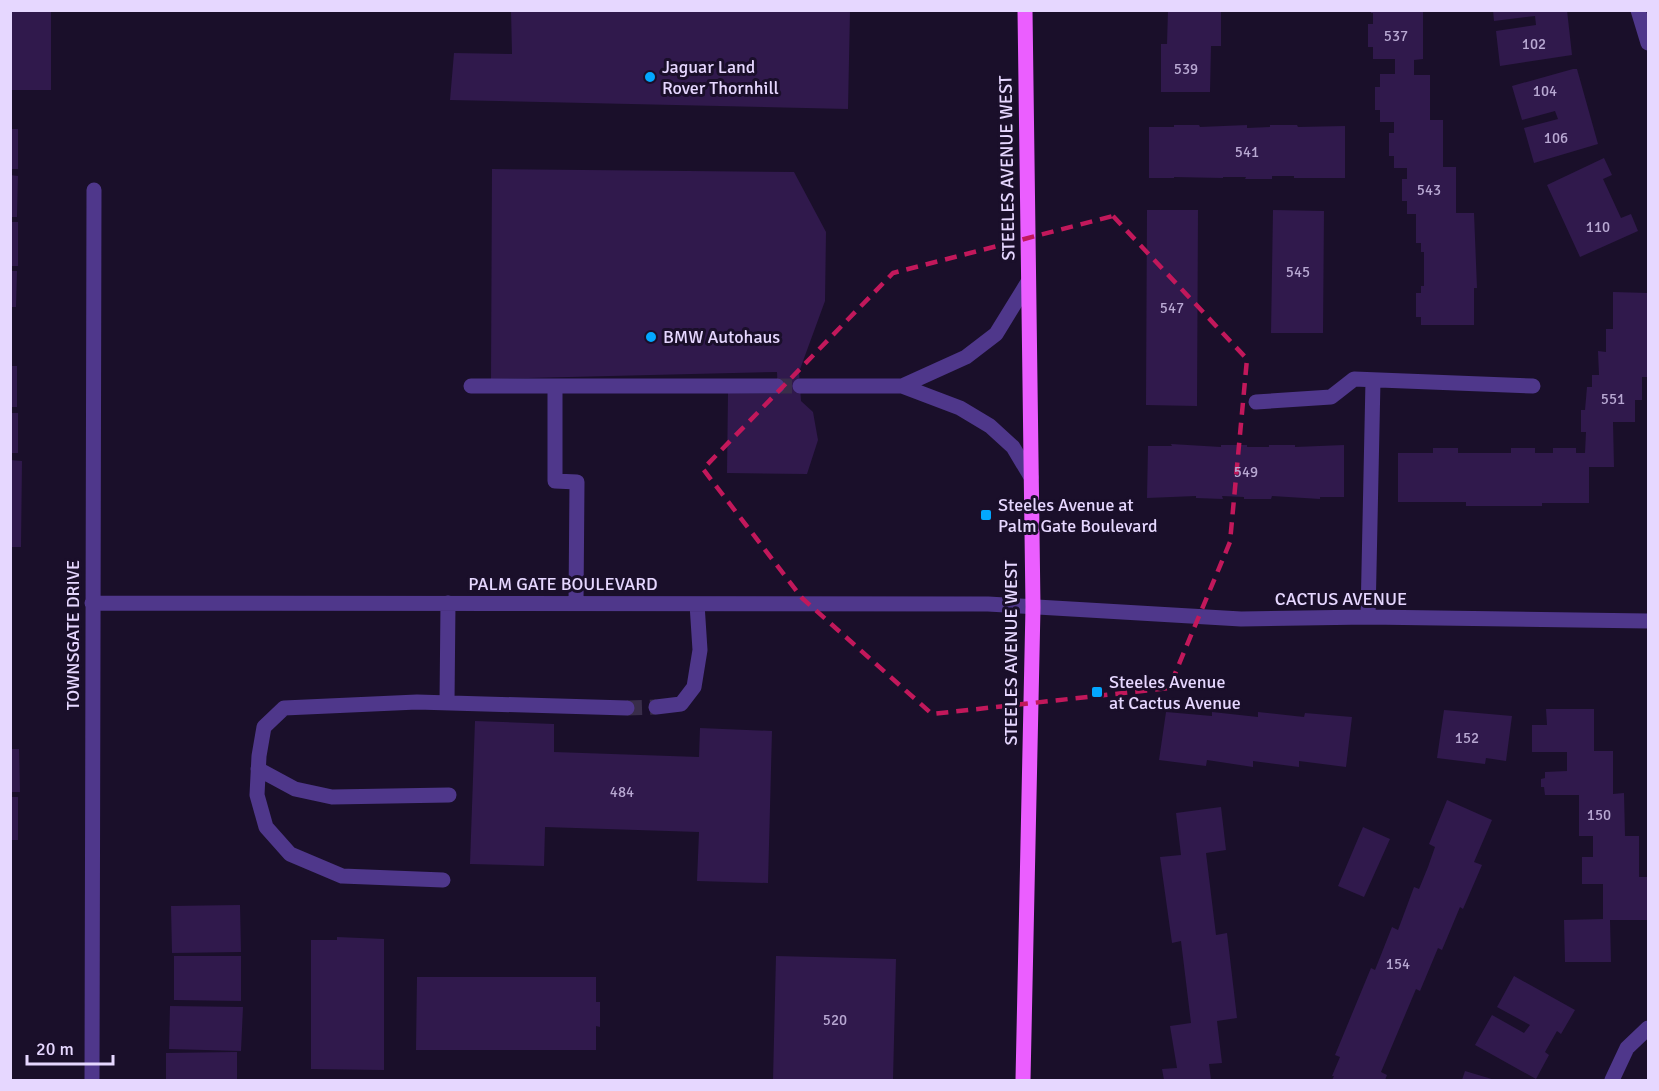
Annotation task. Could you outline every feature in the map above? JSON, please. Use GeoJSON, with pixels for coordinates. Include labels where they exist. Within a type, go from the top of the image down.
{"type":"FeatureCollection","features":[{"type":"Feature","properties":{"kind":"main road","name":"STEELES AVENUE WEST"},"geometry":{"type":"LineString","coordinates":[[1023,1080],[1033,607],[1025,10]]}},
{"type":"Feature","properties":{"kind":"street"},"geometry":{"type":"LineString","coordinates":[[1638,10],[1648,43]]}},
{"type":"Feature","properties":{"kind":"street","name":"TOWNSGATE DRIVE"},"geometry":{"type":"LineString","coordinates":[[92,1080],[94,190]]}},
{"type":"Feature","properties":{"kind":"street"},"geometry":{"type":"LineString","coordinates":[[903,386],[966,357],[996,334],[1028,282]]}},
{"type":"Feature","properties":{"kind":"street"},"geometry":{"type":"LineString","coordinates":[[1256,402],[1331,397],[1354,379],[1533,386]]}},
{"type":"Feature","properties":{"kind":"street"},"geometry":{"type":"LineString","coordinates":[[1368,617],[1373,380]]}},
{"type":"Feature","properties":{"kind":"street"},"geometry":{"type":"LineString","coordinates":[[471,386],[777,386]]}},
{"type":"Feature","properties":{"kind":"street"},"geometry":{"type":"LineString","coordinates":[[555,386],[555,481],[577,482],[576,603]]}},
{"type":"Feature","properties":{"kind":"street"},"geometry":{"type":"LineString","coordinates":[[800,386],[903,386],[960,408],[990,426],[1013,447],[1031,477]]}},
{"type":"Feature","properties":{"kind":"street","name":"PALM GATE BOULEVARD"},"geometry":{"type":"LineString","coordinates":[[92,603],[976,604],[1033,607]]}},
{"type":"Feature","properties":{"kind":"street"},"geometry":{"type":"LineString","coordinates":[[447,703],[448,603]]}},
{"type":"Feature","properties":{"kind":"street"},"geometry":{"type":"LineString","coordinates":[[656,707],[681,704],[694,687],[700,650],[697,604]]}},
{"type":"Feature","properties":{"kind":"street","name":"CACTUS AVENUE"},"geometry":{"type":"LineString","coordinates":[[1033,607],[1088,608],[1241,619],[1368,617],[1648,621]]}},
{"type":"Feature","properties":{"kind":"street"},"geometry":{"type":"LineString","coordinates":[[443,880],[342,876],[290,854],[266,827],[257,795],[264,727],[284,708],[417,702],[627,708]]}},
{"type":"Feature","properties":{"kind":"street"},"geometry":{"type":"LineString","coordinates":[[258,770],[295,789],[333,797],[449,795]]}},
{"type":"Feature","properties":{"kind":"street"},"geometry":{"type":"LineString","coordinates":[[1612,1080],[1627,1047],[1648,1028]]}},
{"type":"Feature","properties":{"kind":"highlighted area"},"geometry":{"type":"Polygon","coordinates":[[[1113,216],[1247,359],[1230,542],[1169,688],[932,714],[802,598],[703,469],[893,273],[1113,216]]]}},
{"type":"Feature","properties":{"kind":"building"},"geometry":{"type":"Polygon","coordinates":[[[10,10],[51,10],[51,90],[10,90],[10,10]]]}},
{"type":"Feature","properties":{"kind":"building","name":"Jaguar Land Rover Thornhill"},"geometry":{"type":"Polygon","coordinates":[[[511,10],[850,10],[848,109],[450,100],[454,53],[512,54],[511,10]]]}},
{"type":"Feature","properties":{"kind":"building"},"geometry":{"type":"Polygon","coordinates":[[[1168,10],[1221,10],[1221,46],[1211,46],[1210,92],[1161,92],[1161,44],[1167,44],[1168,10]]]}},
{"type":"Feature","properties":{"kind":"building"},"geometry":{"type":"Polygon","coordinates":[[[1371,10],[1423,11],[1423,59],[1414,60],[1414,75],[1430,75],[1430,120],[1443,120],[1443,167],[1456,167],[1456,213],[1474,213],[1477,288],[1474,288],[1474,325],[1421,325],[1421,317],[1416,317],[1416,293],[1421,293],[1421,286],[1424,286],[1424,252],[1421,252],[1421,243],[1416,243],[1416,214],[1407,214],[1407,201],[1402,201],[1402,179],[1407,179],[1407,168],[1394,168],[1394,156],[1389,156],[1389,133],[1394,133],[1394,122],[1380,122],[1380,110],[1375,110],[1375,87],[1380,87],[1380,74],[1395,74],[1395,59],[1373,59],[1373,47],[1368,47],[1368,24],[1373,24],[1371,10]]]}},
{"type":"Feature","properties":{"kind":"building"},"geometry":{"type":"Polygon","coordinates":[[[1493,10],[1567,10],[1572,55],[1500,66],[1496,31],[1536,25],[1535,16],[1494,21],[1493,10]]]}},
{"type":"Feature","properties":{"kind":"building"},"geometry":{"type":"Polygon","coordinates":[[[1577,69],[1598,144],[1534,163],[1524,128],[1558,119],[1555,111],[1522,120],[1512,86],[1577,69]]]}},
{"type":"Feature","properties":{"kind":"building"},"geometry":{"type":"Polygon","coordinates":[[[1174,125],[1199,125],[1200,127],[1247,125],[1247,128],[1270,127],[1270,125],[1345,126],[1345,178],[1272,176],[1272,179],[1149,178],[1149,127],[1174,127],[1174,125]]]}},
{"type":"Feature","properties":{"kind":"building"},"geometry":{"type":"Polygon","coordinates":[[[10,129],[18,129],[18,169],[10,169],[10,129]]]}},
{"type":"Feature","properties":{"kind":"building"},"geometry":{"type":"Polygon","coordinates":[[[1604,158],[1612,175],[1603,179],[1621,218],[1631,214],[1638,231],[1580,257],[1547,185],[1604,158]]]}},
{"type":"Feature","properties":{"kind":"building","name":"BMW Autohaus"},"geometry":{"type":"Polygon","coordinates":[[[492,169],[794,172],[826,232],[825,301],[799,372],[801,401],[813,412],[818,440],[807,474],[727,473],[728,393],[778,394],[777,372],[491,379],[492,169]]]}},
{"type":"Feature","properties":{"kind":"building"},"geometry":{"type":"Polygon","coordinates":[[[10,175],[18,176],[17,217],[10,217],[10,175]]]}},
{"type":"Feature","properties":{"kind":"building"},"geometry":{"type":"Polygon","coordinates":[[[1147,210],[1198,210],[1197,406],[1146,405],[1147,210]]]}},
{"type":"Feature","properties":{"kind":"building"},"geometry":{"type":"Polygon","coordinates":[[[1273,210],[1324,211],[1323,333],[1271,333],[1273,210]]]}},
{"type":"Feature","properties":{"kind":"building"},"geometry":{"type":"Polygon","coordinates":[[[10,222],[18,222],[18,266],[10,266],[10,222]]]}},
{"type":"Feature","properties":{"kind":"building"},"geometry":{"type":"Polygon","coordinates":[[[10,271],[17,271],[16,307],[10,307],[10,271]]]}},
{"type":"Feature","properties":{"kind":"building"},"geometry":{"type":"Polygon","coordinates":[[[1613,292],[1648,293],[1648,377],[1642,377],[1642,400],[1635,400],[1635,422],[1613,422],[1614,467],[1589,467],[1589,503],[1542,503],[1542,506],[1466,506],[1466,502],[1398,502],[1398,453],[1433,453],[1433,448],[1458,448],[1458,453],[1511,453],[1511,448],[1535,448],[1535,453],[1553,453],[1553,448],[1576,448],[1576,453],[1585,453],[1586,432],[1581,432],[1581,410],[1585,410],[1587,387],[1592,387],[1592,375],[1599,375],[1598,351],[1606,352],[1606,329],[1613,329],[1613,292]]]}},
{"type":"Feature","properties":{"kind":"building"},"geometry":{"type":"Polygon","coordinates":[[[10,366],[17,366],[17,407],[10,407],[10,366]]]}},
{"type":"Feature","properties":{"kind":"building"},"geometry":{"type":"Polygon","coordinates":[[[10,413],[18,413],[18,453],[10,453],[10,413]]]}},
{"type":"Feature","properties":{"kind":"building"},"geometry":{"type":"Polygon","coordinates":[[[1171,444],[1221,447],[1221,445],[1269,447],[1269,445],[1295,445],[1295,447],[1344,445],[1344,497],[1320,497],[1320,499],[1272,496],[1271,499],[1222,496],[1223,499],[1196,498],[1196,496],[1147,498],[1148,446],[1172,446],[1171,444]]]}},
{"type":"Feature","properties":{"kind":"building"},"geometry":{"type":"Polygon","coordinates":[[[10,460],[22,461],[21,547],[10,547],[10,460]]]}},
{"type":"Feature","properties":{"kind":"building"},"geometry":{"type":"Polygon","coordinates":[[[1546,709],[1594,709],[1594,751],[1613,751],[1613,794],[1624,793],[1625,836],[1639,836],[1639,877],[1648,877],[1648,920],[1610,920],[1611,962],[1565,962],[1564,920],[1603,919],[1603,884],[1582,884],[1582,857],[1593,857],[1593,836],[1579,836],[1579,795],[1545,795],[1544,787],[1541,787],[1541,779],[1545,778],[1545,772],[1567,771],[1567,752],[1532,752],[1532,725],[1547,725],[1546,709]]]}},
{"type":"Feature","properties":{"kind":"building"},"geometry":{"type":"Polygon","coordinates":[[[1444,710],[1512,716],[1506,761],[1486,758],[1485,764],[1437,758],[1444,710]]]}},
{"type":"Feature","properties":{"kind":"building"},"geometry":{"type":"Polygon","coordinates":[[[1166,712],[1212,716],[1212,712],[1258,717],[1258,712],[1304,717],[1305,713],[1352,717],[1346,767],[1299,761],[1299,767],[1253,761],[1253,767],[1207,760],[1206,766],[1159,760],[1166,712]]]}},
{"type":"Feature","properties":{"kind":"building"},"geometry":{"type":"Polygon","coordinates":[[[475,721],[554,724],[554,752],[699,757],[700,728],[772,731],[768,883],[697,881],[699,832],[545,827],[544,866],[470,864],[475,721]]]}},
{"type":"Feature","properties":{"kind":"building"},"geometry":{"type":"Polygon","coordinates":[[[10,749],[19,749],[20,792],[10,792],[10,749]]]}},
{"type":"Feature","properties":{"kind":"building"},"geometry":{"type":"Polygon","coordinates":[[[10,797],[18,797],[18,840],[10,840],[10,797]]]}},
{"type":"Feature","properties":{"kind":"building"},"geometry":{"type":"Polygon","coordinates":[[[1447,800],[1492,820],[1474,862],[1482,865],[1463,909],[1460,907],[1442,950],[1438,948],[1420,991],[1416,989],[1381,1072],[1387,1075],[1385,1080],[1332,1080],[1340,1057],[1335,1055],[1371,968],[1375,970],[1392,927],[1398,930],[1414,887],[1419,889],[1435,847],[1429,844],[1447,800]]]}},
{"type":"Feature","properties":{"kind":"building"},"geometry":{"type":"Polygon","coordinates":[[[1221,807],[1226,850],[1206,853],[1216,935],[1227,933],[1237,1018],[1217,1021],[1222,1063],[1209,1064],[1211,1080],[1164,1080],[1162,1069],[1177,1068],[1170,1026],[1191,1023],[1181,941],[1172,943],[1160,857],[1181,855],[1176,813],[1221,807]]]}},
{"type":"Feature","properties":{"kind":"building"},"geometry":{"type":"Polygon","coordinates":[[[1363,827],[1390,839],[1364,897],[1338,886],[1363,827]]]}},
{"type":"Feature","properties":{"kind":"building"},"geometry":{"type":"Polygon","coordinates":[[[240,905],[241,952],[172,953],[171,906],[240,905]]]}},
{"type":"Feature","properties":{"kind":"building"},"geometry":{"type":"Polygon","coordinates":[[[337,937],[384,939],[384,1070],[311,1069],[311,940],[337,940],[337,937]]]}},
{"type":"Feature","properties":{"kind":"building"},"geometry":{"type":"Polygon","coordinates":[[[174,956],[241,956],[241,1001],[174,1000],[174,956]]]}},
{"type":"Feature","properties":{"kind":"building"},"geometry":{"type":"Polygon","coordinates":[[[776,956],[896,959],[893,1080],[773,1080],[776,956]]]}},
{"type":"Feature","properties":{"kind":"building"},"geometry":{"type":"Polygon","coordinates":[[[1514,976],[1575,1010],[1561,1034],[1557,1031],[1545,1052],[1549,1055],[1536,1079],[1475,1045],[1492,1015],[1524,1033],[1530,1025],[1497,1007],[1514,976]]]}},
{"type":"Feature","properties":{"kind":"building"},"geometry":{"type":"Polygon","coordinates":[[[417,977],[596,977],[596,1002],[600,1002],[600,1027],[596,1026],[596,1050],[416,1050],[417,977]]]}},
{"type":"Feature","properties":{"kind":"building"},"geometry":{"type":"Polygon","coordinates":[[[170,1006],[243,1007],[241,1051],[169,1049],[170,1006]]]}},
{"type":"Feature","properties":{"kind":"building"},"geometry":{"type":"Polygon","coordinates":[[[237,1052],[237,1080],[166,1080],[166,1053],[237,1052]]]}},
{"type":"Feature","properties":{"kind":"building"},"geometry":{"type":"Polygon","coordinates":[[[1465,1071],[1495,1080],[1462,1080],[1465,1071]]]}},
{"type":"Feature","properties":{"kind":"tunnel"},"geometry":{"type":"LineString","coordinates":[[777,386],[800,386]]}},
{"type":"Feature","properties":{"kind":"tunnel"},"geometry":{"type":"LineString","coordinates":[[627,708],[656,707]]}},
{"type":"Feature","properties":{"kind":"place","name":"Jaguar Land Rover Thornhill"},"geometry":{"type":"Point","coordinates":[650,77]}},
{"type":"Feature","properties":{"kind":"place","name":"BMW Autohaus"},"geometry":{"type":"Point","coordinates":[651,337]}},
{"type":"Feature","properties":{"kind":"place","name":"Steeles Avenue at Palm Gate Boulevard"},"geometry":{"type":"Point","coordinates":[986,515]}},
{"type":"Feature","properties":{"kind":"place","name":"Steeles Avenue at Cactus Avenue"},"geometry":{"type":"Point","coordinates":[1097,692]}}]}
